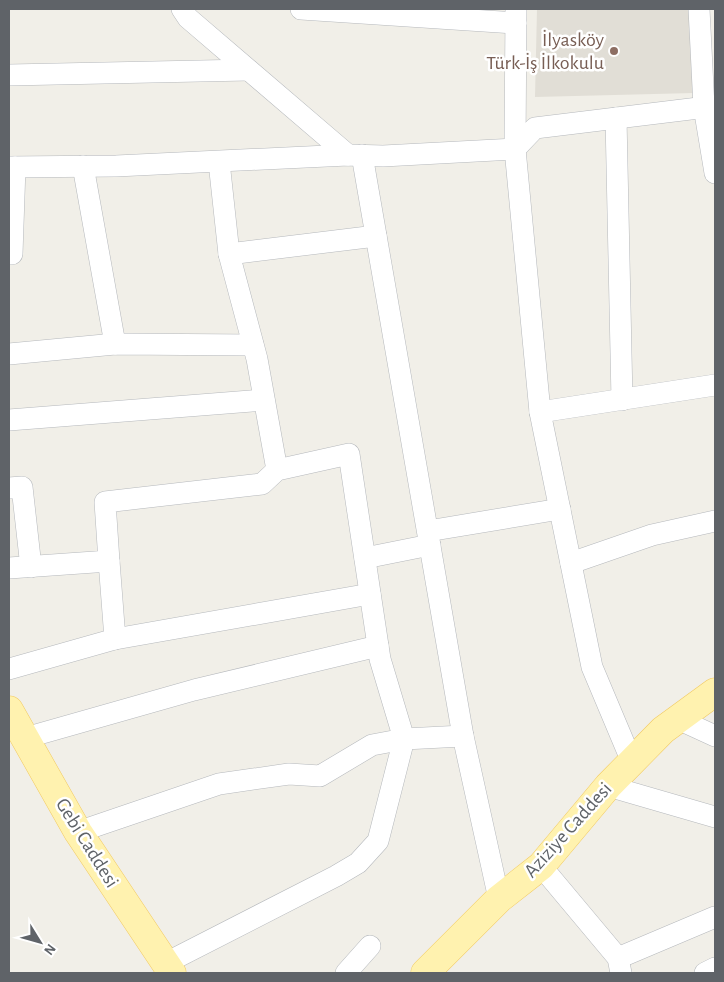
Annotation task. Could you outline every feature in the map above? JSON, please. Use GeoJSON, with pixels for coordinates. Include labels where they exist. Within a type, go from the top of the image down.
{"type":"FeatureCollection","features":[{"type":"Feature","properties":{"kind":"main road","name":"Aziziye Caddesi"},"geometry":{"type":"LineString","coordinates":[[425,973],[499,899],[541,866],[608,786],[663,730],[715,692]]}},
{"type":"Feature","properties":{"kind":"main road","name":"Gebi Caddesi"},"geometry":{"type":"LineString","coordinates":[[9,710],[78,832],[168,969]]}},
{"type":"Feature","properties":{"kind":"street"},"geometry":{"type":"LineString","coordinates":[[182,9],[188,18],[248,70],[355,155],[376,236],[463,736],[499,899]]}},
{"type":"Feature","properties":{"kind":"street"},"geometry":{"type":"LineString","coordinates":[[300,9],[516,16],[515,148],[540,412],[592,667],[632,762]]}},
{"type":"Feature","properties":{"kind":"street"},"geometry":{"type":"LineString","coordinates":[[699,9],[710,106],[715,173]]}},
{"type":"Feature","properties":{"kind":"street"},"geometry":{"type":"LineString","coordinates":[[9,75],[248,70]]}},
{"type":"Feature","properties":{"kind":"street"},"geometry":{"type":"LineString","coordinates":[[9,254],[12,254],[12,167],[219,162],[355,155],[382,156],[515,148],[536,128],[710,106]]}},
{"type":"Feature","properties":{"kind":"street"},"geometry":{"type":"LineString","coordinates":[[616,118],[622,400]]}},
{"type":"Feature","properties":{"kind":"street"},"geometry":{"type":"LineString","coordinates":[[219,162],[229,254],[253,345],[277,470]]}},
{"type":"Feature","properties":{"kind":"street"},"geometry":{"type":"LineString","coordinates":[[83,166],[115,344]]}},
{"type":"Feature","properties":{"kind":"street"},"geometry":{"type":"LineString","coordinates":[[229,254],[376,236]]}},
{"type":"Feature","properties":{"kind":"street"},"geometry":{"type":"LineString","coordinates":[[9,354],[115,344],[253,345]]}},
{"type":"Feature","properties":{"kind":"street"},"geometry":{"type":"LineString","coordinates":[[540,412],[715,385]]}},
{"type":"Feature","properties":{"kind":"street"},"geometry":{"type":"LineString","coordinates":[[9,420],[264,400]]}},
{"type":"Feature","properties":{"kind":"street"},"geometry":{"type":"LineString","coordinates":[[115,639],[105,502],[262,484],[277,470],[349,454],[378,646],[404,740],[378,841],[358,863],[168,969]]}},
{"type":"Feature","properties":{"kind":"street"},"geometry":{"type":"LineString","coordinates":[[9,488],[22,486],[31,566]]}},
{"type":"Feature","properties":{"kind":"street"},"geometry":{"type":"LineString","coordinates":[[365,558],[429,538],[560,509]]}},
{"type":"Feature","properties":{"kind":"street"},"geometry":{"type":"LineString","coordinates":[[571,563],[652,535],[715,521]]}},
{"type":"Feature","properties":{"kind":"street"},"geometry":{"type":"LineString","coordinates":[[9,568],[109,561]]}},
{"type":"Feature","properties":{"kind":"street"},"geometry":{"type":"LineString","coordinates":[[9,669],[115,639],[370,594]]}},
{"type":"Feature","properties":{"kind":"street"},"geometry":{"type":"LineString","coordinates":[[25,738],[194,690],[378,646]]}},
{"type":"Feature","properties":{"kind":"street"},"geometry":{"type":"LineString","coordinates":[[678,719],[715,736]]}},
{"type":"Feature","properties":{"kind":"street"},"geometry":{"type":"LineString","coordinates":[[78,832],[219,784],[290,774],[320,776],[372,745],[404,740],[463,736]]}},
{"type":"Feature","properties":{"kind":"street"},"geometry":{"type":"LineString","coordinates":[[608,786],[715,817]]}},
{"type":"Feature","properties":{"kind":"street"},"geometry":{"type":"LineString","coordinates":[[541,866],[620,966],[715,917]]}},
{"type":"Feature","properties":{"kind":"street"},"geometry":{"type":"LineString","coordinates":[[346,973],[370,946]]}},
{"type":"Feature","properties":{"kind":"street"},"geometry":{"type":"LineString","coordinates":[[705,973],[715,968]]}},
{"type":"Feature","properties":{"kind":"shaded area","name":"İlyasköy Türk-İş İlkokulu"},"geometry":{"type":"Polygon","coordinates":[[[537,9],[691,9],[694,93],[535,97],[537,9]]]}},
{"type":"Feature","properties":{"kind":"place","name":"İlyasköy Türk-İş İlkokulu"},"geometry":{"type":"Point","coordinates":[614,51]}}]}
